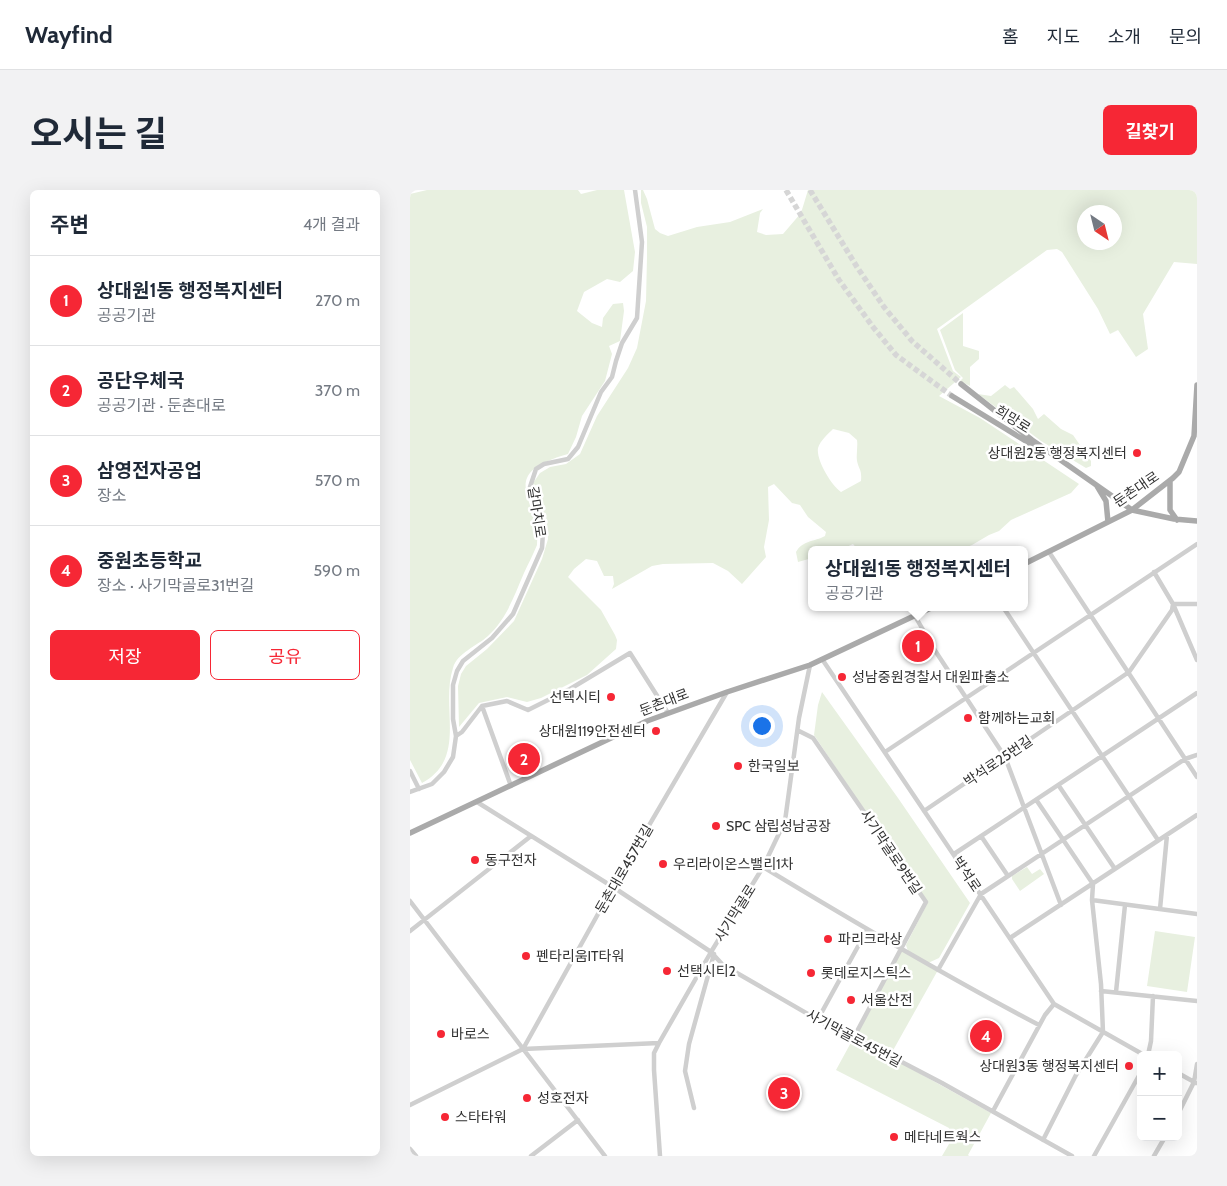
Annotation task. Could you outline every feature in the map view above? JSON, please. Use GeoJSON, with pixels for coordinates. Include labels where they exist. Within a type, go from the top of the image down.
{"type":"FeatureCollection","features":[{"type":"Feature","properties":{"kind":"main road","name":"희망로"},"geometry":{"type":"LineString","coordinates":[[961,384],[1032,440],[1132,510],[1177,520],[1197,521]]}},
{"type":"Feature","properties":{"kind":"main road","name":"둔촌대로"},"geometry":{"type":"LineString","coordinates":[[1028,562],[1132,510],[1170,482],[1180,472],[1194,436],[1197,386]]}},
{"type":"Feature","properties":{"kind":"main road","name":"희망로"},"geometry":{"type":"LineString","coordinates":[[952,396],[1032,446],[1062,461]]}},
{"type":"Feature","properties":{"kind":"main road"},"geometry":{"type":"LineString","coordinates":[[1170,482],[1170,510],[1177,520]]}},
{"type":"Feature","properties":{"kind":"main road"},"geometry":{"type":"LineString","coordinates":[[1096,484],[1106,501],[1108,522]]}},
{"type":"Feature","properties":{"kind":"main road","name":"둔촌대로"},"geometry":{"type":"LineString","coordinates":[[410,833],[647,721],[810,664],[925,611]]}},
{"type":"Feature","properties":{"kind":"street","name":"갈마치로"},"geometry":{"type":"LineString","coordinates":[[410,792],[432,784],[444,772],[453,756],[456,736],[452,706],[453,685],[457,671],[463,661],[492,638],[513,614],[542,548],[543,532],[530,487],[532,478],[536,470],[544,464],[568,459],[578,447],[601,392],[612,377],[622,343],[637,318],[642,242],[635,190]]}},
{"type":"Feature","properties":{"kind":"street"},"geometry":{"type":"LineString","coordinates":[[885,752],[1197,544]]}},
{"type":"Feature","properties":{"kind":"street"},"geometry":{"type":"LineString","coordinates":[[1049,552],[1092,614],[1197,777]]}},
{"type":"Feature","properties":{"kind":"street"},"geometry":{"type":"LineString","coordinates":[[1154,572],[1173,604],[1197,660]]}},
{"type":"Feature","properties":{"kind":"street"},"geometry":{"type":"LineString","coordinates":[[1173,604],[1197,604]]}},
{"type":"Feature","properties":{"kind":"street","name":"박석로25번길"},"geometry":{"type":"LineString","coordinates":[[924,810],[1130,672],[1172,610],[1173,604]]}},
{"type":"Feature","properties":{"kind":"street"},"geometry":{"type":"LineString","coordinates":[[1006,611],[1158,840]]}},
{"type":"Feature","properties":{"kind":"street"},"geometry":{"type":"LineString","coordinates":[[914,616],[1004,757],[1061,904]]}},
{"type":"Feature","properties":{"kind":"street"},"geometry":{"type":"LineString","coordinates":[[456,736],[462,732],[482,706],[507,701],[528,710],[570,689],[630,653],[668,713]]}},
{"type":"Feature","properties":{"kind":"street","name":"박석로"},"geometry":{"type":"LineString","coordinates":[[822,659],[1054,1004],[1139,1051]]}},
{"type":"Feature","properties":{"kind":"street","name":"사기막골로"},"geometry":{"type":"LineString","coordinates":[[660,1156],[654,1053],[763,867],[785,821],[799,731],[799,718],[810,664]]}},
{"type":"Feature","properties":{"kind":"street","name":"둔촌대로457번길"},"geometry":{"type":"LineString","coordinates":[[523,1049],[613,887],[727,692]]}},
{"type":"Feature","properties":{"kind":"street"},"geometry":{"type":"LineString","coordinates":[[954,854],[1025,809],[1197,693]]}},
{"type":"Feature","properties":{"kind":"street"},"geometry":{"type":"LineString","coordinates":[[482,706],[511,786]]}},
{"type":"Feature","properties":{"kind":"street","name":"사기막골로9번길"},"geometry":{"type":"LineString","coordinates":[[799,731],[813,738],[926,902],[854,1037]]}},
{"type":"Feature","properties":{"kind":"street"},"geometry":{"type":"LineString","coordinates":[[938,970],[981,894],[1185,759],[1197,755]]}},
{"type":"Feature","properties":{"kind":"street"},"geometry":{"type":"LineString","coordinates":[[410,771],[419,789]]}},
{"type":"Feature","properties":{"kind":"street"},"geometry":{"type":"LineString","coordinates":[[1058,786],[1115,869]]}},
{"type":"Feature","properties":{"kind":"street"},"geometry":{"type":"LineString","coordinates":[[1037,801],[1093,884],[1092,900],[1103,1032],[1076,1075],[1043,1140]]}},
{"type":"Feature","properties":{"kind":"street","name":"사기막골로45번길"},"geometry":{"type":"LineString","coordinates":[[477,802],[613,887],[713,953],[722,964],[730,969],[846,1036],[854,1037],[993,1111],[1072,1156]]}},
{"type":"Feature","properties":{"kind":"street"},"geometry":{"type":"LineString","coordinates":[[1010,938],[1197,815]]}},
{"type":"Feature","properties":{"kind":"street"},"geometry":{"type":"LineString","coordinates":[[1160,909],[1167,834]]}},
{"type":"Feature","properties":{"kind":"street"},"geometry":{"type":"LineString","coordinates":[[410,932],[531,836]]}},
{"type":"Feature","properties":{"kind":"street"},"geometry":{"type":"LineString","coordinates":[[981,836],[1008,876]]}},
{"type":"Feature","properties":{"kind":"street"},"geometry":{"type":"LineString","coordinates":[[763,867],[867,930],[1039,1025]]}},
{"type":"Feature","properties":{"kind":"street"},"geometry":{"type":"LineString","coordinates":[[1092,900],[1197,914]]}},
{"type":"Feature","properties":{"kind":"street"},"geometry":{"type":"LineString","coordinates":[[410,901],[605,1156]]}},
{"type":"Feature","properties":{"kind":"street"},"geometry":{"type":"LineString","coordinates":[[1116,992],[1125,905]]}},
{"type":"Feature","properties":{"kind":"street"},"geometry":{"type":"LineString","coordinates":[[818,1019],[867,930]]}},
{"type":"Feature","properties":{"kind":"street"},"geometry":{"type":"LineString","coordinates":[[694,1108],[685,1072],[689,1044],[713,953]]}},
{"type":"Feature","properties":{"kind":"street"},"geometry":{"type":"LineString","coordinates":[[1101,992],[1197,1001]]}},
{"type":"Feature","properties":{"kind":"street"},"geometry":{"type":"LineString","coordinates":[[1147,1051],[1151,1041],[1153,996]]}},
{"type":"Feature","properties":{"kind":"street"},"geometry":{"type":"LineString","coordinates":[[993,1111],[1039,1025],[1054,1004]]}},
{"type":"Feature","properties":{"kind":"street"},"geometry":{"type":"LineString","coordinates":[[410,1105],[523,1049],[659,1043]]}},
{"type":"Feature","properties":{"kind":"street"},"geometry":{"type":"LineString","coordinates":[[1182,1107],[1196,1083],[1197,1064]]}},
{"type":"Feature","properties":{"kind":"street"},"geometry":{"type":"LineString","coordinates":[[1182,1075],[1196,1083]]}},
{"type":"Feature","properties":{"kind":"street"},"geometry":{"type":"LineString","coordinates":[[1094,1156],[1137,1079]]}},
{"type":"Feature","properties":{"kind":"street"},"geometry":{"type":"LineString","coordinates":[[531,1156],[578,1120]]}},
{"type":"Feature","properties":{"kind":"street"},"geometry":{"type":"LineString","coordinates":[[1154,1156],[1163,1141]]}},
{"type":"Feature","properties":{"kind":"street"},"geometry":{"type":"LineString","coordinates":[[410,1149],[416,1156]]}},
{"type":"Feature","properties":{"kind":"green space"},"geometry":{"type":"Polygon","coordinates":[[[427,190],[578,190],[581,194],[597,190],[624,190],[635,252],[633,271],[620,282],[607,279],[584,292],[577,311],[592,323],[602,327],[603,318],[613,304],[623,303],[624,311],[620,341],[609,346],[612,354],[605,381],[582,416],[576,437],[568,454],[546,462],[532,470],[526,480],[526,490],[536,528],[537,545],[500,622],[488,636],[463,654],[455,663],[450,683],[449,746],[444,760],[436,773],[422,783],[410,760],[410,194],[427,190]]]}},
{"type":"Feature","properties":{"kind":"green space"},"geometry":{"type":"Polygon","coordinates":[[[641,190],[643,190],[647,199],[655,229],[668,236],[697,227],[730,222],[763,209],[760,213],[757,232],[766,235],[783,234],[801,213],[808,190],[1197,190],[1197,264],[1174,262],[1143,314],[1148,349],[1136,357],[1118,330],[1110,334],[1098,309],[1062,252],[1057,249],[1047,250],[937,329],[953,371],[961,377],[939,396],[980,418],[1079,484],[1071,493],[1011,520],[999,531],[969,546],[855,546],[853,544],[849,546],[808,546],[808,559],[798,562],[796,552],[799,548],[805,543],[825,536],[826,532],[808,517],[800,505],[792,503],[774,484],[768,487],[769,520],[764,547],[766,557],[742,584],[728,571],[713,563],[663,564],[652,566],[612,589],[614,584],[613,576],[604,576],[597,561],[586,559],[568,577],[601,610],[617,640],[616,649],[587,675],[541,698],[527,702],[507,697],[479,703],[459,727],[458,686],[461,674],[466,666],[487,649],[514,621],[542,559],[548,539],[547,527],[533,483],[540,473],[550,467],[566,464],[580,454],[597,416],[628,368],[637,348],[646,301],[647,227],[641,203],[641,190]],[[833,429],[820,443],[818,448],[819,459],[825,472],[841,492],[861,481],[861,472],[857,461],[857,440],[849,433],[833,429]]]}},
{"type":"Feature","properties":{"kind":"green space"},"geometry":{"type":"Polygon","coordinates":[[[963,313],[963,346],[979,351],[979,359],[970,367],[970,386],[960,381],[963,378],[955,370],[940,330],[963,313]]]}},
{"type":"Feature","properties":{"kind":"green space"},"geometry":{"type":"Polygon","coordinates":[[[1005,385],[1010,389],[1014,387],[1033,409],[1038,419],[1044,414],[1061,429],[1073,435],[1091,461],[1091,466],[1086,468],[1041,441],[978,394],[991,396],[1005,385]]]}},
{"type":"Feature","properties":{"kind":"green space"},"geometry":{"type":"Polygon","coordinates":[[[822,692],[970,903],[939,958],[928,963],[938,970],[891,1054],[856,1034],[902,950],[909,954],[906,945],[927,904],[814,735],[818,705],[822,692]]]}},
{"type":"Feature","properties":{"kind":"green space"},"geometry":{"type":"Polygon","coordinates":[[[1027,867],[1032,874],[1040,869],[1044,874],[1020,891],[1012,876],[1027,867]]]}},
{"type":"Feature","properties":{"kind":"green space"},"geometry":{"type":"Polygon","coordinates":[[[1155,931],[1195,937],[1187,992],[1147,986],[1155,931]]]}},
{"type":"Feature","properties":{"kind":"green space"},"geometry":{"type":"Polygon","coordinates":[[[854,1037],[991,1113],[969,1156],[942,1156],[949,1144],[949,1128],[836,1070],[854,1037]]]}},
{"type":"Feature","properties":{"kind":"tunnel"},"geometry":{"type":"LineString","coordinates":[[786,190],[839,280],[873,327],[896,355],[952,396]]}},
{"type":"Feature","properties":{"kind":"tunnel"},"geometry":{"type":"LineString","coordinates":[[810,190],[884,307],[912,341],[961,384]]}},
{"type":"Feature","properties":{"kind":"place","name":"상대원2동 행정복지센터"},"geometry":{"type":"Point","coordinates":[1137,453]}},
{"type":"Feature","properties":{"kind":"place","name":"상대원1동 행정복지센터"},"geometry":{"type":"Point","coordinates":[918,646]}},
{"type":"Feature","properties":{"kind":"place","name":"성남중원경찰서 대원파출소"},"geometry":{"type":"Point","coordinates":[842,677]}},
{"type":"Feature","properties":{"kind":"place","name":"선텍시티"},"geometry":{"type":"Point","coordinates":[611,697]}},
{"type":"Feature","properties":{"kind":"place","name":"함께하는교회"},"geometry":{"type":"Point","coordinates":[968,718]}},
{"type":"Feature","properties":{"kind":"place","name":"상대원119안전센터"},"geometry":{"type":"Point","coordinates":[656,731]}},
{"type":"Feature","properties":{"kind":"place","name":"공단우체국"},"geometry":{"type":"Point","coordinates":[524,759]}},
{"type":"Feature","properties":{"kind":"place","name":"한국일보"},"geometry":{"type":"Point","coordinates":[738,766]}},
{"type":"Feature","properties":{"kind":"place","name":"SPC 삼립성남공장"},"geometry":{"type":"Point","coordinates":[716,826]}},
{"type":"Feature","properties":{"kind":"place","name":"동구전자"},"geometry":{"type":"Point","coordinates":[475,860]}},
{"type":"Feature","properties":{"kind":"place","name":"우리라이온스밸리1차"},"geometry":{"type":"Point","coordinates":[663,864]}},
{"type":"Feature","properties":{"kind":"place","name":"파리크라상"},"geometry":{"type":"Point","coordinates":[828,939]}},
{"type":"Feature","properties":{"kind":"place","name":"펜타리움IT타워"},"geometry":{"type":"Point","coordinates":[526,956]}},
{"type":"Feature","properties":{"kind":"place","name":"선택시티2"},"geometry":{"type":"Point","coordinates":[667,971]}},
{"type":"Feature","properties":{"kind":"place","name":"롯데로지스틱스"},"geometry":{"type":"Point","coordinates":[811,973]}},
{"type":"Feature","properties":{"kind":"place","name":"서울산전"},"geometry":{"type":"Point","coordinates":[851,1000]}},
{"type":"Feature","properties":{"kind":"place","name":"바로스"},"geometry":{"type":"Point","coordinates":[441,1034]}},
{"type":"Feature","properties":{"kind":"place","name":"중원초등학교"},"geometry":{"type":"Point","coordinates":[986,1036]}},
{"type":"Feature","properties":{"kind":"place","name":"상대원3동 행정복지센터"},"geometry":{"type":"Point","coordinates":[1129,1066]}},
{"type":"Feature","properties":{"kind":"place","name":"삼영전자공업"},"geometry":{"type":"Point","coordinates":[784,1093]}},
{"type":"Feature","properties":{"kind":"place","name":"성호전자"},"geometry":{"type":"Point","coordinates":[527,1098]}},
{"type":"Feature","properties":{"kind":"place","name":"스타타워"},"geometry":{"type":"Point","coordinates":[445,1117]}},
{"type":"Feature","properties":{"kind":"place","name":"메타네트웍스"},"geometry":{"type":"Point","coordinates":[894,1137]}}]}
